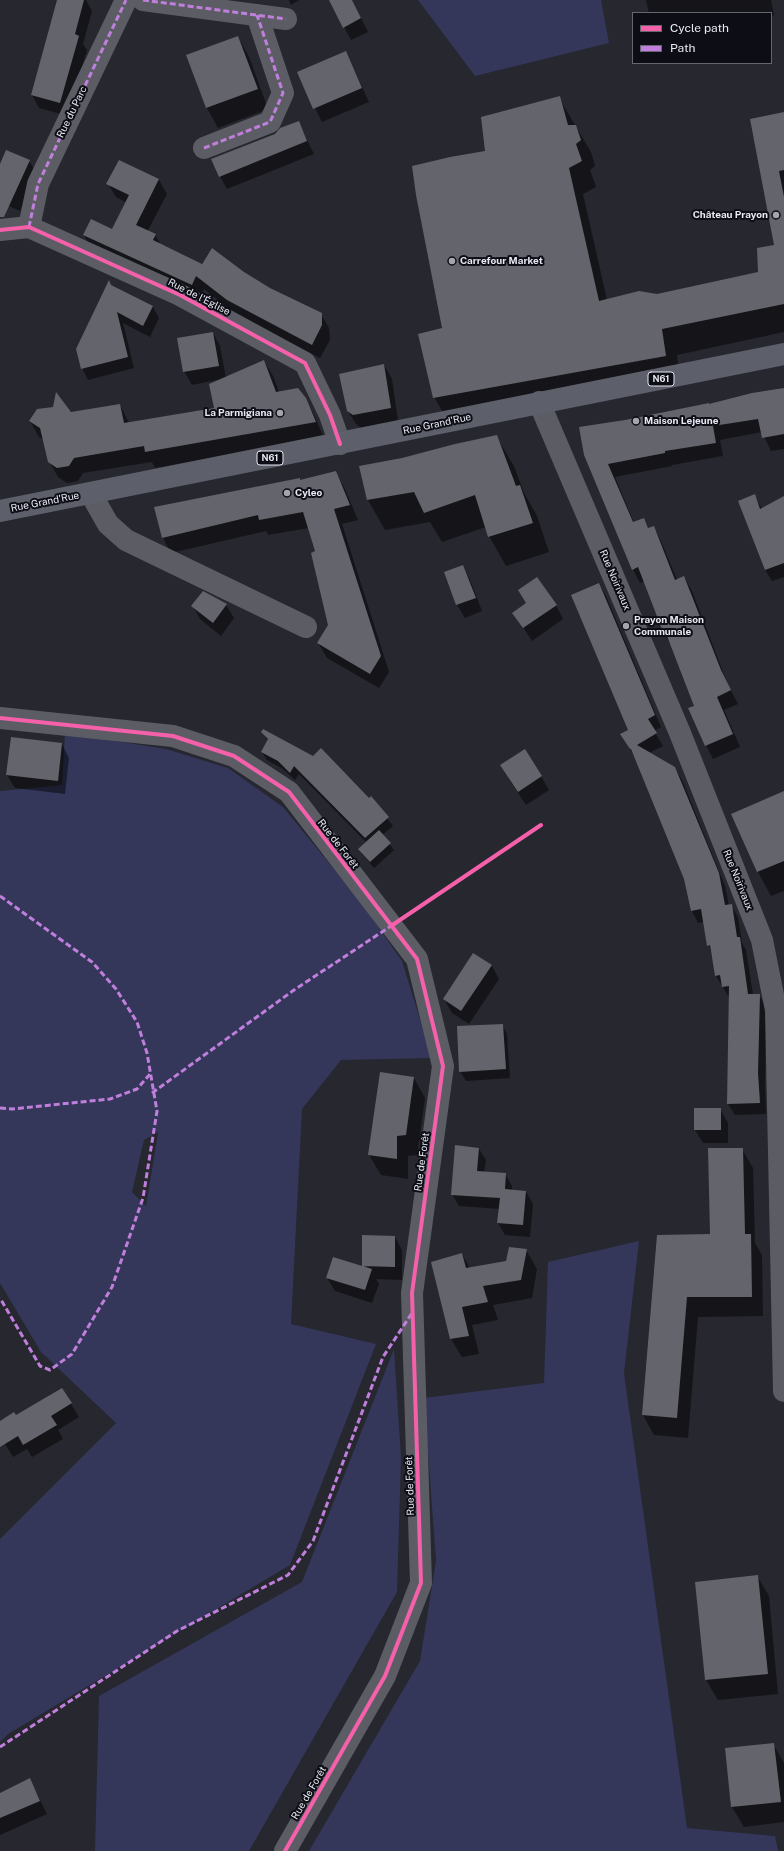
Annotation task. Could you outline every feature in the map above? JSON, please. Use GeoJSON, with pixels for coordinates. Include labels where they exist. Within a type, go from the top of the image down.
{"type":"FeatureCollection","features":[{"type":"Feature","properties":{"kind":"main road","name":"Rue Grand'Rue"},"geometry":{"type":"LineString","coordinates":[[0,511],[784,354]]}},
{"type":"Feature","properties":{"kind":"street","name":"Rue du Parc"},"geometry":{"type":"LineString","coordinates":[[28,227],[38,184],[126,0]]}},
{"type":"Feature","properties":{"kind":"street"},"geometry":{"type":"LineString","coordinates":[[143,0],[286,19]]}},
{"type":"Feature","properties":{"kind":"street"},"geometry":{"type":"LineString","coordinates":[[204,148],[270,122],[283,93],[257,15]]}},
{"type":"Feature","properties":{"kind":"street"},"geometry":{"type":"LineString","coordinates":[[0,230],[28,227]]}},
{"type":"Feature","properties":{"kind":"street","name":"Rue de l'Église"},"geometry":{"type":"LineString","coordinates":[[28,227],[180,295],[305,363],[330,415],[340,444]]}},
{"type":"Feature","properties":{"kind":"street","name":"Rue Noirivaux"},"geometry":{"type":"LineString","coordinates":[[539,402],[680,733],[762,940],[776,1010],[784,1391]]}},
{"type":"Feature","properties":{"kind":"street","name":"Rue Grand'Rue"},"geometry":{"type":"LineString","coordinates":[[91,494],[108,524],[126,540],[306,627]]}},
{"type":"Feature","properties":{"kind":"street","name":"Rue de Forêt"},"geometry":{"type":"LineString","coordinates":[[0,718],[173,736],[234,756],[288,792],[417,959],[443,1066],[412,1293],[421,1583],[385,1676],[285,1851]]}},
{"type":"Feature","properties":{"kind":"shaded area"},"geometry":{"type":"Polygon","coordinates":[[[418,0],[601,0],[609,43],[475,76],[418,0]]]}},
{"type":"Feature","properties":{"kind":"shaded area"},"geometry":{"type":"Polygon","coordinates":[[[65,733],[166,749],[228,768],[283,807],[361,902],[402,961],[432,1058],[341,1060],[302,1109],[291,1324],[376,1344],[290,1565],[8,1734],[0,1742],[0,1539],[116,1423],[41,1352],[0,1283],[0,791],[62,785],[65,733]],[[158,1132],[144,1140],[132,1192],[146,1206],[158,1132]]]}},
{"type":"Feature","properties":{"kind":"shaded area"},"geometry":{"type":"Polygon","coordinates":[[[639,1241],[624,1373],[687,1828],[775,1836],[778,1851],[309,1851],[420,1661],[436,1561],[424,1398],[544,1383],[548,1262],[639,1241]]]}},
{"type":"Feature","properties":{"kind":"shaded area"},"geometry":{"type":"Polygon","coordinates":[[[394,1349],[401,1458],[397,1592],[249,1851],[95,1851],[99,1696],[302,1582],[394,1349]]]}},
{"type":"Feature","properties":{"kind":"building"},"geometry":{"type":"Polygon","coordinates":[[[57,0],[84,0],[75,34],[79,36],[60,103],[31,95],[57,0]]]}},
{"type":"Feature","properties":{"kind":"building"},"geometry":{"type":"Polygon","coordinates":[[[329,0],[352,0],[361,18],[343,28],[329,0]]]}},
{"type":"Feature","properties":{"kind":"building"},"geometry":{"type":"Polygon","coordinates":[[[238,36],[258,89],[206,108],[186,55],[238,36]]]}},
{"type":"Feature","properties":{"kind":"building"},"geometry":{"type":"Polygon","coordinates":[[[346,51],[362,88],[313,109],[297,72],[346,51]]]}},
{"type":"Feature","properties":{"kind":"building"},"geometry":{"type":"Polygon","coordinates":[[[560,96],[568,125],[576,125],[581,140],[576,144],[582,161],[569,168],[599,301],[639,291],[657,294],[758,272],[757,248],[774,245],[750,119],[784,112],[784,170],[779,171],[784,197],[784,304],[662,329],[666,356],[433,398],[418,334],[442,328],[416,195],[412,166],[485,151],[481,117],[560,96]]]}},
{"type":"Feature","properties":{"kind":"building"},"geometry":{"type":"Polygon","coordinates":[[[299,121],[307,141],[219,177],[211,159],[275,134],[280,128],[299,121]]]}},
{"type":"Feature","properties":{"kind":"building"},"geometry":{"type":"Polygon","coordinates":[[[6,150],[30,160],[4,217],[0,217],[0,164],[6,150]]]}},
{"type":"Feature","properties":{"kind":"building"},"geometry":{"type":"Polygon","coordinates":[[[119,160],[159,179],[136,225],[156,234],[153,240],[202,264],[201,266],[212,248],[244,272],[270,288],[322,313],[322,325],[312,345],[227,300],[196,276],[192,285],[83,235],[91,219],[112,229],[129,195],[106,184],[119,160]]]}},
{"type":"Feature","properties":{"kind":"building"},"geometry":{"type":"Polygon","coordinates":[[[109,280],[111,285],[153,306],[143,326],[117,312],[128,357],[81,369],[76,349],[109,280]]]}},
{"type":"Feature","properties":{"kind":"building"},"geometry":{"type":"Polygon","coordinates":[[[213,332],[219,366],[183,372],[177,338],[213,332]]]}},
{"type":"Feature","properties":{"kind":"building"},"geometry":{"type":"Polygon","coordinates":[[[264,360],[276,392],[298,388],[306,398],[316,422],[145,452],[144,446],[74,458],[69,466],[57,468],[48,462],[40,428],[29,421],[37,409],[53,407],[56,392],[71,412],[120,404],[124,423],[214,408],[209,384],[264,360]]]}},
{"type":"Feature","properties":{"kind":"building"},"geometry":{"type":"Polygon","coordinates":[[[384,364],[391,408],[353,415],[347,411],[339,374],[384,364]]]}},
{"type":"Feature","properties":{"kind":"building"},"geometry":{"type":"Polygon","coordinates":[[[784,388],[784,434],[762,438],[758,419],[713,426],[716,443],[665,451],[665,453],[608,464],[633,522],[644,518],[648,528],[654,526],[675,580],[684,576],[721,670],[731,690],[717,697],[733,734],[705,746],[688,708],[694,706],[667,636],[665,637],[638,567],[632,570],[584,455],[579,427],[625,420],[709,404],[752,393],[784,388]]]}},
{"type":"Feature","properties":{"kind":"building"},"geometry":{"type":"Polygon","coordinates":[[[497,435],[516,486],[520,485],[533,523],[488,537],[475,495],[424,513],[414,492],[367,500],[359,466],[402,458],[497,435]]]}},
{"type":"Feature","properties":{"kind":"building"},"geometry":{"type":"Polygon","coordinates":[[[336,471],[350,505],[334,509],[381,656],[370,674],[317,643],[328,625],[311,553],[315,551],[303,512],[259,520],[258,515],[162,538],[154,507],[300,478],[300,480],[336,471]]]}},
{"type":"Feature","properties":{"kind":"building"},"geometry":{"type":"Polygon","coordinates":[[[755,494],[760,509],[784,496],[784,563],[765,570],[738,501],[755,494]]]}},
{"type":"Feature","properties":{"kind":"building"},"geometry":{"type":"Polygon","coordinates":[[[463,565],[476,598],[456,605],[444,572],[463,565]]]}},
{"type":"Feature","properties":{"kind":"building"},"geometry":{"type":"Polygon","coordinates":[[[537,577],[557,605],[523,628],[512,613],[526,603],[518,590],[537,577]]]}},
{"type":"Feature","properties":{"kind":"building"},"geometry":{"type":"Polygon","coordinates":[[[599,583],[655,715],[648,719],[657,733],[637,745],[675,767],[719,873],[725,905],[732,904],[737,937],[740,937],[748,994],[760,994],[758,1073],[760,1103],[727,1104],[729,986],[722,987],[720,975],[715,976],[710,945],[707,946],[701,909],[691,911],[684,879],[631,749],[620,734],[628,730],[571,595],[599,583]]]}},
{"type":"Feature","properties":{"kind":"building"},"geometry":{"type":"Polygon","coordinates":[[[203,591],[227,604],[213,623],[191,606],[203,591]]]}},
{"type":"Feature","properties":{"kind":"building"},"geometry":{"type":"Polygon","coordinates":[[[263,729],[313,756],[321,748],[369,798],[371,796],[389,817],[365,838],[294,766],[290,773],[278,761],[261,752],[268,739],[261,732],[263,729]]]}},
{"type":"Feature","properties":{"kind":"building"},"geometry":{"type":"Polygon","coordinates":[[[11,737],[62,743],[58,781],[6,775],[11,737]]]}},
{"type":"Feature","properties":{"kind":"building"},"geometry":{"type":"Polygon","coordinates":[[[525,749],[542,776],[518,792],[500,765],[525,749]]]}},
{"type":"Feature","properties":{"kind":"building"},"geometry":{"type":"Polygon","coordinates":[[[784,791],[784,861],[757,872],[731,814],[784,791]]]}},
{"type":"Feature","properties":{"kind":"building"},"geometry":{"type":"Polygon","coordinates":[[[379,830],[391,843],[370,862],[358,849],[379,830]]]}},
{"type":"Feature","properties":{"kind":"building"},"geometry":{"type":"Polygon","coordinates":[[[473,953],[492,965],[461,1011],[443,999],[473,953]]]}},
{"type":"Feature","properties":{"kind":"building"},"geometry":{"type":"Polygon","coordinates":[[[503,1024],[506,1069],[459,1072],[457,1026],[503,1024]]]}},
{"type":"Feature","properties":{"kind":"building"},"geometry":{"type":"Polygon","coordinates":[[[380,1072],[414,1077],[406,1135],[397,1136],[397,1159],[368,1155],[380,1072]]]}},
{"type":"Feature","properties":{"kind":"building"},"geometry":{"type":"Polygon","coordinates":[[[694,1108],[721,1108],[721,1130],[694,1130],[694,1108]]]}},
{"type":"Feature","properties":{"kind":"building"},"geometry":{"type":"Polygon","coordinates":[[[455,1145],[479,1148],[477,1171],[506,1173],[505,1189],[526,1191],[523,1225],[497,1223],[500,1198],[451,1195],[455,1145]]]}},
{"type":"Feature","properties":{"kind":"building"},"geometry":{"type":"Polygon","coordinates":[[[708,1148],[743,1148],[745,1234],[751,1234],[752,1297],[687,1297],[677,1418],[642,1415],[657,1235],[710,1234],[708,1148]]]}},
{"type":"Feature","properties":{"kind":"building"},"geometry":{"type":"Polygon","coordinates":[[[362,1235],[395,1236],[395,1267],[362,1266],[362,1235]]]}},
{"type":"Feature","properties":{"kind":"building"},"geometry":{"type":"Polygon","coordinates":[[[509,1247],[527,1249],[521,1280],[483,1286],[488,1302],[462,1307],[469,1336],[450,1339],[431,1262],[462,1253],[466,1268],[506,1261],[509,1247]]]}},
{"type":"Feature","properties":{"kind":"building"},"geometry":{"type":"Polygon","coordinates":[[[333,1257],[372,1269],[365,1290],[326,1278],[333,1257]]]}},
{"type":"Feature","properties":{"kind":"building"},"geometry":{"type":"Polygon","coordinates":[[[62,1388],[72,1403],[51,1416],[57,1425],[23,1445],[18,1436],[0,1447],[0,1421],[14,1412],[16,1415],[62,1388]]]}},
{"type":"Feature","properties":{"kind":"building"},"geometry":{"type":"Polygon","coordinates":[[[758,1575],[768,1674],[705,1680],[695,1582],[758,1575]]]}},
{"type":"Feature","properties":{"kind":"building"},"geometry":{"type":"Polygon","coordinates":[[[774,1743],[781,1802],[731,1807],[725,1748],[774,1743]]]}},
{"type":"Feature","properties":{"kind":"building"},"geometry":{"type":"Polygon","coordinates":[[[30,1778],[40,1801],[0,1818],[0,1793],[30,1778]]]}},
{"type":"Feature","properties":{"kind":"marked path"},"geometry":{"type":"LineString","coordinates":[[29,227],[38,184],[126,0]]}},
{"type":"Feature","properties":{"kind":"marked path"},"geometry":{"type":"LineString","coordinates":[[143,0],[286,19]]}},
{"type":"Feature","properties":{"kind":"marked path"},"geometry":{"type":"LineString","coordinates":[[204,148],[270,122],[283,93],[257,15]]}},
{"type":"Feature","properties":{"kind":"marked path"},"geometry":{"type":"LineString","coordinates":[[0,896],[92,962],[116,989],[137,1022],[147,1053],[157,1111],[143,1198],[112,1287],[72,1354],[50,1370],[40,1366],[0,1298]]}},
{"type":"Feature","properties":{"kind":"marked path"},"geometry":{"type":"LineString","coordinates":[[152,1093],[294,990],[391,926]]}},
{"type":"Feature","properties":{"kind":"marked path"},"geometry":{"type":"LineString","coordinates":[[0,1108],[12,1109],[110,1099],[137,1089],[150,1074]]}},
{"type":"Feature","properties":{"kind":"marked path"},"geometry":{"type":"LineString","coordinates":[[0,1747],[177,1631],[288,1575],[313,1541],[383,1357],[412,1313]]}},
{"type":"Feature","properties":{"kind":"cycle path"},"geometry":{"type":"LineString","coordinates":[[0,230],[29,227],[180,295],[305,363],[330,415],[340,444]]}},
{"type":"Feature","properties":{"kind":"cycle path"},"geometry":{"type":"LineString","coordinates":[[0,718],[173,736],[234,756],[289,792],[417,959],[443,1066],[412,1293],[421,1583],[385,1676],[285,1851]]}},
{"type":"Feature","properties":{"kind":"cycle path"},"geometry":{"type":"LineString","coordinates":[[391,926],[541,825]]}},
{"type":"Feature","properties":{"kind":"place","name":"Château Prayon"},"geometry":{"type":"Point","coordinates":[776,215]}},
{"type":"Feature","properties":{"kind":"place","name":"Carrefour Market"},"geometry":{"type":"Point","coordinates":[452,261]}},
{"type":"Feature","properties":{"kind":"place","name":"La Parmigiana"},"geometry":{"type":"Point","coordinates":[280,413]}},
{"type":"Feature","properties":{"kind":"place","name":"Maison Lejeune"},"geometry":{"type":"Point","coordinates":[636,421]}},
{"type":"Feature","properties":{"kind":"place","name":"Cyleo"},"geometry":{"type":"Point","coordinates":[287,493]}},
{"type":"Feature","properties":{"kind":"place","name":"Prayon Maison Communale"},"geometry":{"type":"Point","coordinates":[626,626]}}]}
